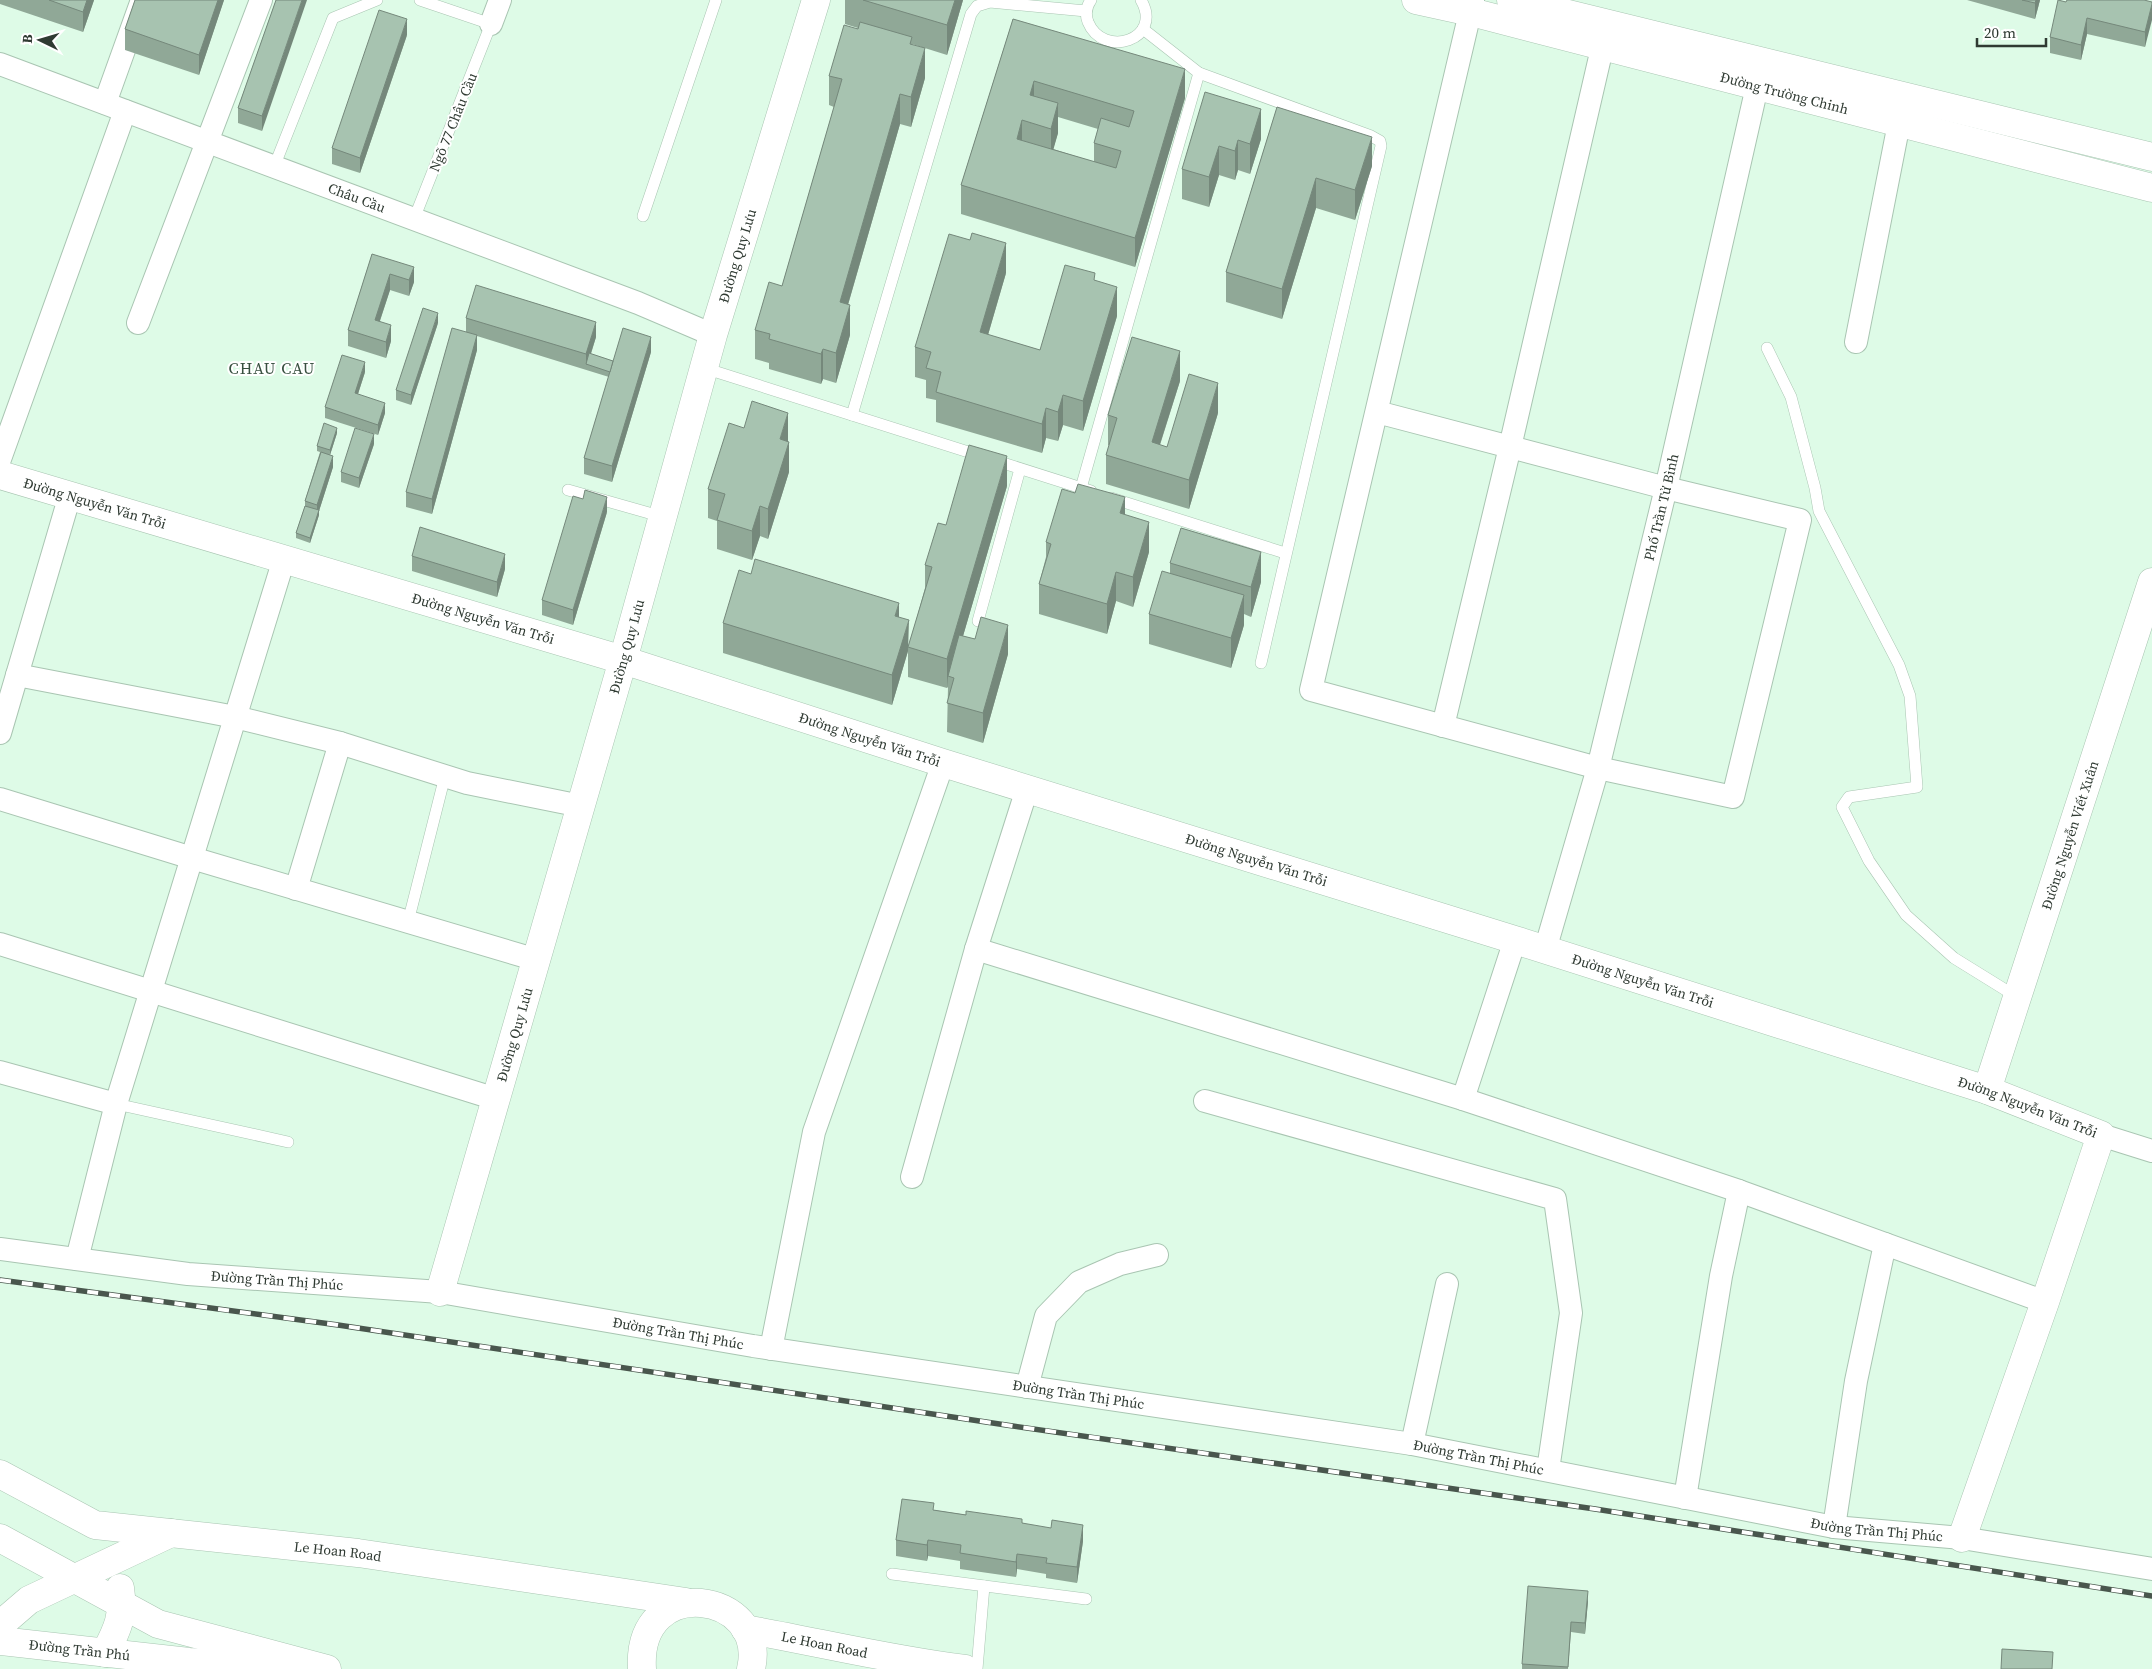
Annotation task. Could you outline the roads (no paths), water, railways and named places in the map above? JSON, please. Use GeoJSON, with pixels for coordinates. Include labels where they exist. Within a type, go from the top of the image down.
{"type":"FeatureCollection","features":[{"type":"Feature","properties":{"kind":"street"},"geometry":{"type":"LineString","coordinates":[[0,459],[115,107],[142,0]]}},
{"type":"Feature","properties":{"kind":"street"},"geometry":{"type":"LineString","coordinates":[[138,323],[261,0]]}},
{"type":"Feature","properties":{"kind":"street"},"geometry":{"type":"LineString","coordinates":[[491,24],[500,0]]}},
{"type":"Feature","properties":{"kind":"street","name":"Đường Quy Lưu"},"geometry":{"type":"LineString","coordinates":[[440,1292],[623,660],[713,335],[816,0]]}},
{"type":"Feature","properties":{"kind":"street","name":"Đường Trường Chinh"},"geometry":{"type":"LineString","coordinates":[[1416,0],[1472,6],[1605,35],[1759,74],[1899,123],[2152,188]]}},
{"type":"Feature","properties":{"kind":"street","name":"Đường Trường Chinh"},"geometry":{"type":"LineString","coordinates":[[1511,0],[1605,35]]}},
{"type":"Feature","properties":{"kind":"street"},"geometry":{"type":"LineString","coordinates":[[1377,412],[1666,488],[1809,516],[1732,797],[1598,768],[1311,690],[1472,6]]}},
{"type":"Feature","properties":{"kind":"street"},"geometry":{"type":"LineString","coordinates":[[1443,726],[1510,447],[1605,35]]}},
{"type":"Feature","properties":{"kind":"street","name":"Châu Cầu"},"geometry":{"type":"LineString","coordinates":[[0,64],[638,304],[713,335]]}},
{"type":"Feature","properties":{"kind":"street","name":"Đường Trường Chinh"},"geometry":{"type":"LineString","coordinates":[[1759,74],[1904,96],[2152,156]]}},
{"type":"Feature","properties":{"kind":"street","name":"Phố Trần Tử Bình"},"geometry":{"type":"LineString","coordinates":[[1545,950],[1598,768],[1666,488],[1759,74]]}},
{"type":"Feature","properties":{"kind":"street"},"geometry":{"type":"LineString","coordinates":[[1856,342],[1904,96]]}},
{"type":"Feature","properties":{"kind":"street"},"geometry":{"type":"LineString","coordinates":[[2079,169],[2087,140]]}},
{"type":"Feature","properties":{"kind":"street","name":"Đường Nguyễn Văn Trỗi"},"geometry":{"type":"LineString","coordinates":[[0,475],[623,660],[943,763],[1516,940],[1987,1090],[2100,1135],[2045,1302],[1962,1538]]}},
{"type":"Feature","properties":{"kind":"street"},"geometry":{"type":"LineString","coordinates":[[0,733],[70,495]]}},
{"type":"Feature","properties":{"kind":"street"},"geometry":{"type":"LineString","coordinates":[[77,1259],[116,1104],[284,559]]}},
{"type":"Feature","properties":{"kind":"street","name":"Đường Nguyễn Viết Xuân"},"geometry":{"type":"LineString","coordinates":[[1987,1090],[2152,582]]}},
{"type":"Feature","properties":{"kind":"street"},"geometry":{"type":"LineString","coordinates":[[17,676],[235,717],[340,743],[467,783],[581,806]]}},
{"type":"Feature","properties":{"kind":"street"},"geometry":{"type":"LineString","coordinates":[[296,889],[340,743]]}},
{"type":"Feature","properties":{"kind":"street"},"geometry":{"type":"LineString","coordinates":[[771,1349],[814,1132],[943,763]]}},
{"type":"Feature","properties":{"kind":"street"},"geometry":{"type":"LineString","coordinates":[[912,1177],[976,949],[1027,789]]}},
{"type":"Feature","properties":{"kind":"street"},"geometry":{"type":"LineString","coordinates":[[0,799],[537,960]]}},
{"type":"Feature","properties":{"kind":"street"},"geometry":{"type":"LineString","coordinates":[[1463,1098],[1516,940]]}},
{"type":"Feature","properties":{"kind":"street"},"geometry":{"type":"LineString","coordinates":[[0,944],[496,1099]]}},
{"type":"Feature","properties":{"kind":"street"},"geometry":{"type":"LineString","coordinates":[[976,949],[1463,1098],[1739,1191],[2045,1302]]}},
{"type":"Feature","properties":{"kind":"street"},"geometry":{"type":"LineString","coordinates":[[0,1072],[116,1104]]}},
{"type":"Feature","properties":{"kind":"street"},"geometry":{"type":"LineString","coordinates":[[1205,1101],[1555,1199],[1571,1313],[1548,1470]]}},
{"type":"Feature","properties":{"kind":"street"},"geometry":{"type":"LineString","coordinates":[[2100,1135],[2152,1151]]}},
{"type":"Feature","properties":{"kind":"street"},"geometry":{"type":"LineString","coordinates":[[1685,1498],[1722,1276],[1739,1191]]}},
{"type":"Feature","properties":{"kind":"street"},"geometry":{"type":"LineString","coordinates":[[1834,1527],[1856,1381],[1885,1244]]}},
{"type":"Feature","properties":{"kind":"street","name":"Đường Trần Thị Phúc"},"geometry":{"type":"LineString","coordinates":[[0,1249],[188,1274],[440,1292],[771,1349],[1412,1444],[1834,1527],[1962,1538],[2152,1569]]}},
{"type":"Feature","properties":{"kind":"street"},"geometry":{"type":"LineString","coordinates":[[1027,1387],[1046,1316],[1079,1282],[1120,1264],[1157,1255]]}},
{"type":"Feature","properties":{"kind":"street"},"geometry":{"type":"LineString","coordinates":[[1412,1444],[1447,1284]]}},
{"type":"Feature","properties":{"kind":"street","name":"Le Hoan Road"},"geometry":{"type":"LineString","coordinates":[[0,1474],[95,1525],[358,1553],[686,1602],[704,1602],[720,1606],[734,1616],[745,1629],[858,1652],[965,1669]]}},
{"type":"Feature","properties":{"kind":"street"},"geometry":{"type":"LineString","coordinates":[[95,1525],[116,1560],[122,1606],[115,1633],[105,1652]]}},
{"type":"Feature","properties":{"kind":"street"},"geometry":{"type":"LineString","coordinates":[[0,1625],[29,1600],[171,1534]]}},
{"type":"Feature","properties":{"kind":"street"},"geometry":{"type":"LineString","coordinates":[[0,1538],[158,1624],[327,1669]]}},
{"type":"Feature","properties":{"kind":"street"},"geometry":{"type":"LineString","coordinates":[[642,1669],[641,1653],[646,1635],[655,1620],[670,1609],[686,1602]]}},
{"type":"Feature","properties":{"kind":"street"},"geometry":{"type":"LineString","coordinates":[[745,1629],[752,1645],[752,1669]]}},
{"type":"Feature","properties":{"kind":"street","name":"Đường Trần Phú"},"geometry":{"type":"LineString","coordinates":[[0,1641],[105,1652],[189,1665],[280,1669]]}},
{"type":"Feature","properties":{"kind":"lane"},"geometry":{"type":"LineString","coordinates":[[274,167],[333,18],[377,0]]}},
{"type":"Feature","properties":{"kind":"lane"},"geometry":{"type":"LineString","coordinates":[[420,0],[491,24]]}},
{"type":"Feature","properties":{"kind":"lane"},"geometry":{"type":"LineString","coordinates":[[643,216],[716,0]]}},
{"type":"Feature","properties":{"kind":"lane"},"geometry":{"type":"LineString","coordinates":[[852,415],[971,14],[977,6],[990,2],[1089,5],[1088,21],[1092,30],[1108,41],[1118,42],[1128,41],[1143,29],[1147,16],[1141,0]]}},
{"type":"Feature","properties":{"kind":"lane","name":"Ngõ 77 Châu Cầu"},"geometry":{"type":"LineString","coordinates":[[414,219],[491,24]]}},
{"type":"Feature","properties":{"kind":"lane"},"geometry":{"type":"LineString","coordinates":[[1143,29],[1199,73],[1371,136],[1380,141],[1382,146],[1261,663]]}},
{"type":"Feature","properties":{"kind":"lane"},"geometry":{"type":"LineString","coordinates":[[1082,488],[1199,73]]}},
{"type":"Feature","properties":{"kind":"lane"},"geometry":{"type":"LineString","coordinates":[[1767,348],[1792,397],[1815,488],[1809,516],[1899,665],[1910,696],[1917,787],[1849,797],[1842,807],[1869,861],[1906,915],[1954,958],[2018,997]]}},
{"type":"Feature","properties":{"kind":"lane"},"geometry":{"type":"LineString","coordinates":[[704,368],[1285,554]]}},
{"type":"Feature","properties":{"kind":"lane"},"geometry":{"type":"LineString","coordinates":[[978,621],[1020,469]]}},
{"type":"Feature","properties":{"kind":"lane"},"geometry":{"type":"LineString","coordinates":[[568,490],[663,517]]}},
{"type":"Feature","properties":{"kind":"lane"},"geometry":{"type":"LineString","coordinates":[[408,922],[444,776]]}},
{"type":"Feature","properties":{"kind":"lane"},"geometry":{"type":"LineString","coordinates":[[116,1104],[288,1142]]}},
{"type":"Feature","properties":{"kind":"lane"},"geometry":{"type":"LineString","coordinates":[[892,1574],[1086,1599]]}},
{"type":"Feature","properties":{"kind":"lane"},"geometry":{"type":"LineString","coordinates":[[977,1669],[984,1586]]}},
{"type":"Feature","properties":{"kind":"railway"},"geometry":{"type":"LineString","coordinates":[[0,1280],[338,1325],[1006,1425],[1595,1509],[2152,1596]]}},
{"type":"Feature","properties":{"kind":"district","name":"CHAU CAU"},"geometry":{"type":"Point","coordinates":[272,368]}}]}
